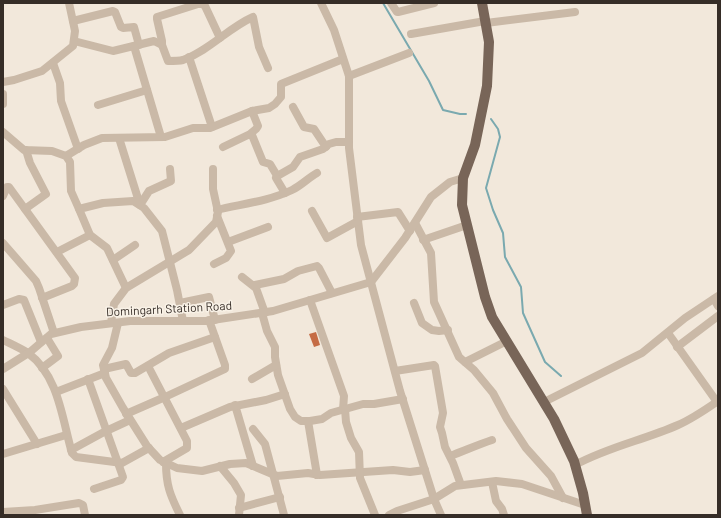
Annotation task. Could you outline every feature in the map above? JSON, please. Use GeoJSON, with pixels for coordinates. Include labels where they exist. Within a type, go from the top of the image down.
{"type":"FeatureCollection","features":[{"type":"Feature","properties":{"kind":"main road"},"geometry":{"type":"LineString","coordinates":[[482,3],[489,42],[488,86],[475,145],[463,178],[462,205],[485,297],[492,317],[554,419],[575,465],[586,510]]}},
{"type":"Feature","properties":{"kind":"street"},"geometry":{"type":"LineString","coordinates":[[3,82],[42,71],[73,46],[75,31],[69,3]]}},
{"type":"Feature","properties":{"kind":"street"},"geometry":{"type":"LineString","coordinates":[[321,3],[334,30],[349,76],[349,142],[361,245],[403,399],[434,499],[441,515]]}},
{"type":"Feature","properties":{"kind":"street"},"geometry":{"type":"LineString","coordinates":[[391,3],[397,12],[434,3]]}},
{"type":"Feature","properties":{"kind":"street"},"geometry":{"type":"LineString","coordinates":[[220,38],[205,6],[202,4],[157,16],[156,19],[162,45],[168,61],[182,60],[206,49],[241,22],[253,17],[259,47],[268,68]]}},
{"type":"Feature","properties":{"kind":"street"},"geometry":{"type":"LineString","coordinates":[[73,21],[113,11],[115,12],[121,27],[134,27],[148,90],[161,137]]}},
{"type":"Feature","properties":{"kind":"street"},"geometry":{"type":"LineString","coordinates":[[411,34],[485,22],[575,12]]}},
{"type":"Feature","properties":{"kind":"street"},"geometry":{"type":"LineString","coordinates":[[74,41],[113,51],[154,41],[162,45]]}},
{"type":"Feature","properties":{"kind":"street"},"geometry":{"type":"LineString","coordinates":[[349,76],[409,53]]}},
{"type":"Feature","properties":{"kind":"street"},"geometry":{"type":"LineString","coordinates":[[189,57],[212,127]]}},
{"type":"Feature","properties":{"kind":"street"},"geometry":{"type":"LineString","coordinates":[[66,156],[102,138],[168,136],[193,128],[206,129],[252,111],[269,108],[280,99],[281,84],[343,59]]}},
{"type":"Feature","properties":{"kind":"street"},"geometry":{"type":"LineString","coordinates":[[53,63],[60,83],[61,101],[78,149]]}},
{"type":"Feature","properties":{"kind":"street"},"geometry":{"type":"LineString","coordinates":[[98,106],[148,90]]}},
{"type":"Feature","properties":{"kind":"street"},"geometry":{"type":"LineString","coordinates":[[3,94],[3,104]]}},
{"type":"Feature","properties":{"kind":"street"},"geometry":{"type":"LineString","coordinates":[[293,108],[304,127],[314,129],[326,147]]}},
{"type":"Feature","properties":{"kind":"street"},"geometry":{"type":"LineString","coordinates":[[223,147],[250,134],[256,129],[258,126],[252,111]]}},
{"type":"Feature","properties":{"kind":"street"},"geometry":{"type":"LineString","coordinates":[[3,132],[24,150],[52,151],[66,156],[70,162],[71,191],[90,235],[107,248],[126,288]]}},
{"type":"Feature","properties":{"kind":"street"},"geometry":{"type":"LineString","coordinates":[[250,134],[252,135],[263,162],[270,164],[278,175],[293,167],[297,159],[300,157],[323,149],[336,142],[349,142]]}},
{"type":"Feature","properties":{"kind":"street"},"geometry":{"type":"LineString","coordinates":[[119,138],[140,205]]}},
{"type":"Feature","properties":{"kind":"street"},"geometry":{"type":"LineString","coordinates":[[25,209],[46,194],[30,163],[26,150]]}},
{"type":"Feature","properties":{"kind":"street"},"geometry":{"type":"LineString","coordinates":[[140,205],[149,191],[171,181],[170,169]]}},
{"type":"Feature","properties":{"kind":"street"},"geometry":{"type":"LineString","coordinates":[[213,169],[213,189],[217,213],[232,251],[226,258],[214,264]]}},
{"type":"Feature","properties":{"kind":"street"},"geometry":{"type":"LineString","coordinates":[[217,213],[285,193],[305,183],[307,179],[317,173]]}},
{"type":"Feature","properties":{"kind":"street"},"geometry":{"type":"LineString","coordinates":[[276,178],[285,193]]}},
{"type":"Feature","properties":{"kind":"street"},"geometry":{"type":"LineString","coordinates":[[371,282],[410,231],[431,197],[450,182],[463,178]]}},
{"type":"Feature","properties":{"kind":"street"},"geometry":{"type":"LineString","coordinates":[[3,196],[5,189],[9,187],[75,278],[74,284],[42,298]]}},
{"type":"Feature","properties":{"kind":"street"},"geometry":{"type":"LineString","coordinates":[[79,209],[103,203],[133,201],[144,208],[162,231],[183,321]]}},
{"type":"Feature","properties":{"kind":"street"},"geometry":{"type":"LineString","coordinates":[[312,211],[327,238],[357,219],[398,212],[410,231]]}},
{"type":"Feature","properties":{"kind":"street"},"geometry":{"type":"LineString","coordinates":[[217,213],[216,222],[189,250],[126,288],[114,304],[112,348],[103,365],[104,371],[106,378],[128,417],[148,448],[160,460],[177,468],[202,471],[230,464],[246,463],[277,476],[308,472],[317,475],[393,470],[410,472],[425,470]]}},
{"type":"Feature","properties":{"kind":"street"},"geometry":{"type":"LineString","coordinates":[[415,223],[431,253],[434,302],[459,357],[474,370],[493,393],[507,419],[526,448],[551,476],[563,498]]}},
{"type":"Feature","properties":{"kind":"street"},"geometry":{"type":"LineString","coordinates":[[424,240],[467,225]]}},
{"type":"Feature","properties":{"kind":"street"},"geometry":{"type":"LineString","coordinates":[[228,242],[268,228]]}},
{"type":"Feature","properties":{"kind":"street"},"geometry":{"type":"LineString","coordinates":[[56,252],[90,235]]}},
{"type":"Feature","properties":{"kind":"street"},"geometry":{"type":"LineString","coordinates":[[3,243],[36,281],[42,298],[48,338]]}},
{"type":"Feature","properties":{"kind":"street"},"geometry":{"type":"LineString","coordinates":[[113,260],[135,245]]}},
{"type":"Feature","properties":{"kind":"street"},"geometry":{"type":"LineString","coordinates":[[242,277],[244,280],[255,285],[284,279],[298,271],[317,266],[332,294]]}},
{"type":"Feature","properties":{"kind":"street","name":"Domingarh Station Road"},"geometry":{"type":"LineString","coordinates":[[3,369],[48,338],[81,327],[130,321],[212,320],[273,312],[371,282]]}},
{"type":"Feature","properties":{"kind":"street"},"geometry":{"type":"LineString","coordinates":[[255,285],[267,331],[275,347],[276,365],[290,409],[295,417],[301,421],[322,419],[331,413],[363,404],[374,404],[403,399]]}},
{"type":"Feature","properties":{"kind":"street"},"geometry":{"type":"LineString","coordinates":[[71,450],[165,397],[224,369],[225,365],[215,337],[209,297],[180,303]]}},
{"type":"Feature","properties":{"kind":"street"},"geometry":{"type":"LineString","coordinates":[[3,305],[19,299],[24,300],[48,338],[58,356],[42,368]]}},
{"type":"Feature","properties":{"kind":"street"},"geometry":{"type":"LineString","coordinates":[[310,300],[344,396],[346,422],[351,438],[359,452],[361,472],[360,478],[375,515]]}},
{"type":"Feature","properties":{"kind":"street"},"geometry":{"type":"LineString","coordinates":[[544,402],[636,356],[686,318],[717,300]]}},
{"type":"Feature","properties":{"kind":"street"},"geometry":{"type":"LineString","coordinates":[[414,303],[422,323],[427,325],[432,330],[448,330]]}},
{"type":"Feature","properties":{"kind":"street"},"geometry":{"type":"LineString","coordinates":[[677,346],[718,316]]}},
{"type":"Feature","properties":{"kind":"street"},"geometry":{"type":"LineString","coordinates":[[575,465],[590,457],[676,426],[718,402],[668,333]]}},
{"type":"Feature","properties":{"kind":"street"},"geometry":{"type":"LineString","coordinates":[[56,392],[88,380],[104,371],[126,364],[131,373],[135,374],[169,353],[215,337]]}},
{"type":"Feature","properties":{"kind":"street"},"geometry":{"type":"LineString","coordinates":[[3,340],[28,353],[50,378],[56,392],[66,435],[71,450],[76,457],[125,463],[148,448]]}},
{"type":"Feature","properties":{"kind":"street"},"geometry":{"type":"LineString","coordinates":[[465,362],[507,341]]}},
{"type":"Feature","properties":{"kind":"street"},"geometry":{"type":"LineString","coordinates":[[252,379],[276,365]]}},
{"type":"Feature","properties":{"kind":"street"},"geometry":{"type":"LineString","coordinates":[[148,366],[188,441],[187,448],[165,462]]}},
{"type":"Feature","properties":{"kind":"street"},"geometry":{"type":"LineString","coordinates":[[395,371],[435,366],[442,413],[440,427],[445,447],[455,466],[461,485]]}},
{"type":"Feature","properties":{"kind":"street"},"geometry":{"type":"LineString","coordinates":[[88,380],[123,479],[94,489]]}},
{"type":"Feature","properties":{"kind":"street"},"geometry":{"type":"LineString","coordinates":[[3,389],[37,444]]}},
{"type":"Feature","properties":{"kind":"street"},"geometry":{"type":"LineString","coordinates":[[180,428],[235,405],[266,400],[285,394]]}},
{"type":"Feature","properties":{"kind":"street"},"geometry":{"type":"LineString","coordinates":[[235,405],[252,466]]}},
{"type":"Feature","properties":{"kind":"street"},"geometry":{"type":"LineString","coordinates":[[308,421],[317,475]]}},
{"type":"Feature","properties":{"kind":"street"},"geometry":{"type":"LineString","coordinates":[[253,430],[266,444],[284,515]]}},
{"type":"Feature","properties":{"kind":"street"},"geometry":{"type":"LineString","coordinates":[[3,454],[66,435]]}},
{"type":"Feature","properties":{"kind":"street"},"geometry":{"type":"LineString","coordinates":[[450,456],[465,451],[472,446],[492,440]]}},
{"type":"Feature","properties":{"kind":"street"},"geometry":{"type":"LineString","coordinates":[[165,462],[168,490],[180,515]]}},
{"type":"Feature","properties":{"kind":"street"},"geometry":{"type":"LineString","coordinates":[[220,466],[241,495],[239,511],[280,498]]}},
{"type":"Feature","properties":{"kind":"street"},"geometry":{"type":"LineString","coordinates":[[492,482],[496,502],[502,509],[504,515]]}},
{"type":"Feature","properties":{"kind":"street"},"geometry":{"type":"LineString","coordinates":[[389,515],[398,510],[434,499],[455,486],[492,482],[522,484],[563,498],[586,510]]}},
{"type":"Feature","properties":{"kind":"street"},"geometry":{"type":"LineString","coordinates":[[3,512],[35,510],[79,503],[83,505],[85,515]]}},
{"type":"Feature","properties":{"kind":"building"},"geometry":{"type":"Polygon","coordinates":[[[316,332],[320,345],[314,347],[309,334],[316,332]]]}},
{"type":"Feature","properties":{"kind":"waterway"},"geometry":{"type":"LineString","coordinates":[[383,3],[429,81],[443,110],[466,114]]}},
{"type":"Feature","properties":{"kind":"waterway"},"geometry":{"type":"LineString","coordinates":[[491,119],[498,129],[500,137],[486,188],[493,210],[503,233],[505,257],[521,287],[523,313],[545,362],[561,376]]}}]}
